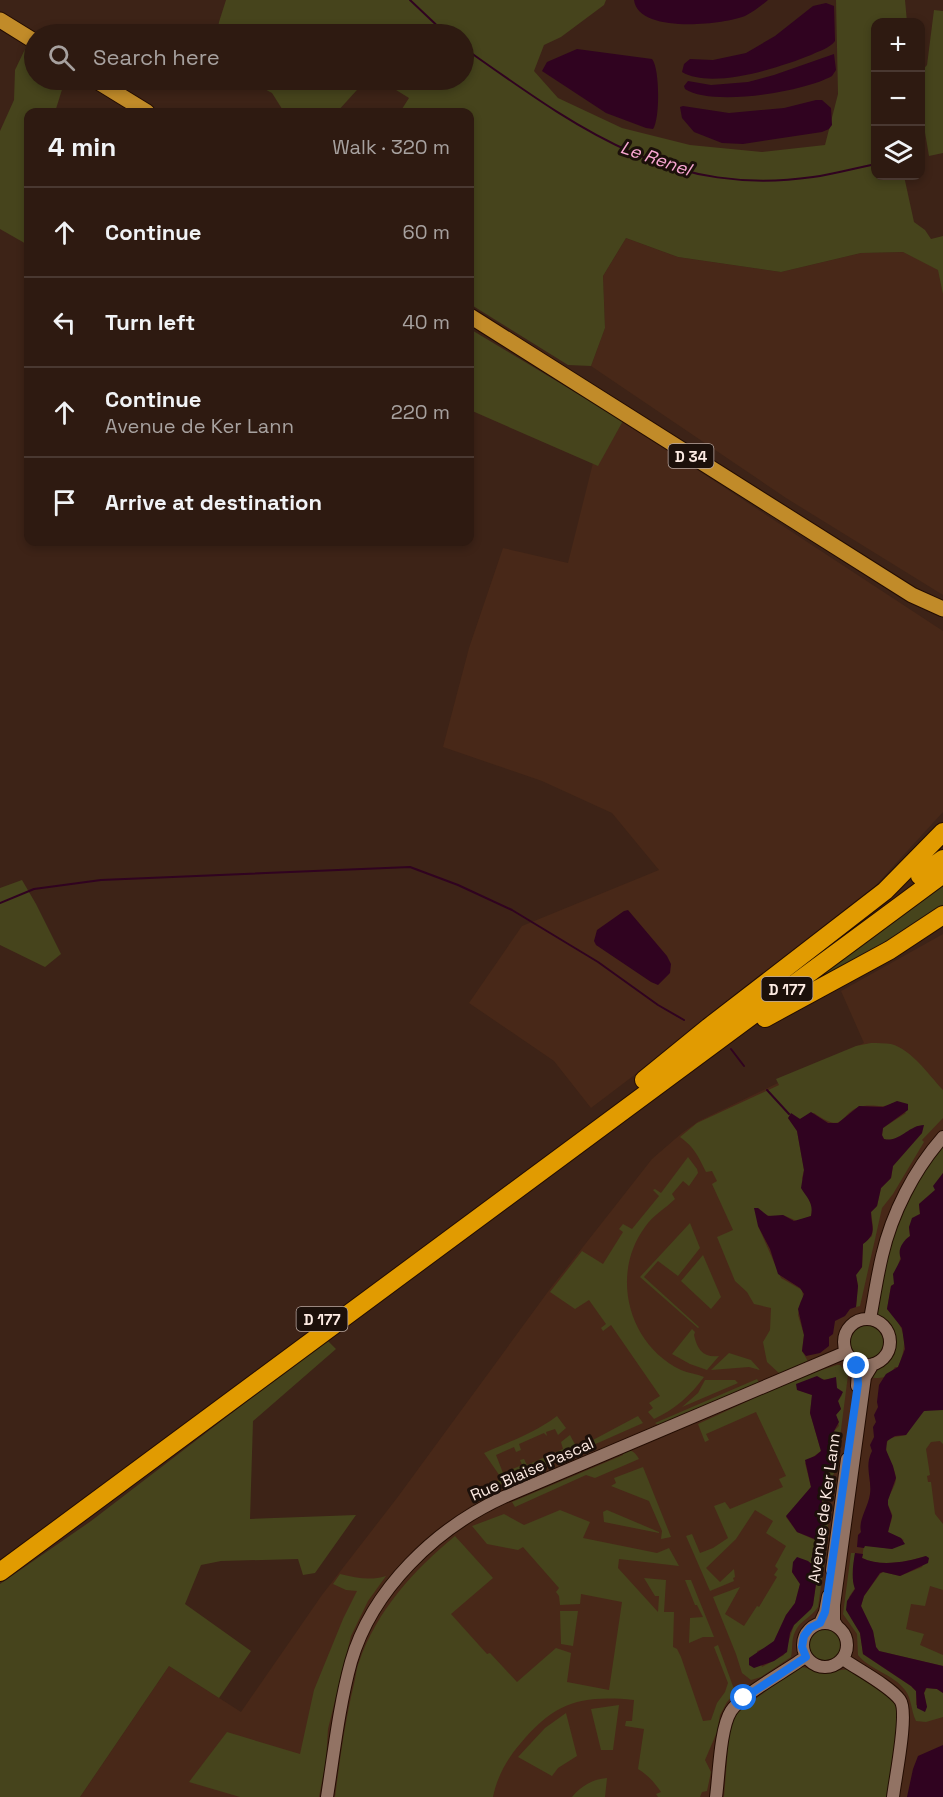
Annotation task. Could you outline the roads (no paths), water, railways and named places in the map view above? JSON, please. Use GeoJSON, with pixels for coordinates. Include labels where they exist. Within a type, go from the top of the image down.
{"type":"FeatureCollection","features":[{"type":"Feature","properties":{"kind":"highway"},"geometry":{"type":"LineString","coordinates":[[644,1080],[885,891],[943,832]]}},
{"type":"Feature","properties":{"kind":"highway","name":"D 177"},"geometry":{"type":"LineString","coordinates":[[0,1557],[943,859]]}},
{"type":"Feature","properties":{"kind":"highway","name":"D 177"},"geometry":{"type":"LineString","coordinates":[[0,1572],[943,874]]}},
{"type":"Feature","properties":{"kind":"highway"},"geometry":{"type":"LineString","coordinates":[[630,1105],[766,1017],[890,950],[943,915]]}},
{"type":"Feature","properties":{"kind":"main road"},"geometry":{"type":"LineString","coordinates":[[0,20],[24,35]]}},
{"type":"Feature","properties":{"kind":"main road"},"geometry":{"type":"LineString","coordinates":[[111,90],[140,108]]}},
{"type":"Feature","properties":{"kind":"main road","name":"D 34"},"geometry":{"type":"LineString","coordinates":[[474,319],[912,595],[943,619]]}},
{"type":"Feature","properties":{"kind":"main road","name":"D 34"},"geometry":{"type":"LineString","coordinates":[[912,595],[943,609]]}},
{"type":"Feature","properties":{"kind":"street"},"geometry":{"type":"LineString","coordinates":[[870,1319],[882,1254],[894,1218],[922,1164],[943,1137]]}},
{"type":"Feature","properties":{"kind":"street"},"geometry":{"type":"LineString","coordinates":[[870,1319],[884,1326],[890,1341],[886,1356],[873,1364],[863,1365],[850,1357],[844,1340],[848,1329],[858,1321],[870,1319]]}},
{"type":"Feature","properties":{"kind":"street","name":"Avenue de Ker Lann"},"geometry":{"type":"LineString","coordinates":[[820,1623],[827,1604],[858,1384],[858,1371],[850,1357]]}},
{"type":"Feature","properties":{"kind":"street","name":"Rue Blaise Pascal"},"geometry":{"type":"LineString","coordinates":[[327,1797],[344,1690],[351,1660],[364,1629],[379,1600],[411,1563],[444,1534],[484,1506],[504,1497],[850,1357]]}},
{"type":"Feature","properties":{"kind":"street","name":"Avenue de Ker Lann"},"geometry":{"type":"LineString","coordinates":[[837,1626],[834,1621],[834,1605],[865,1377],[873,1364]]}},
{"type":"Feature","properties":{"kind":"street"},"geometry":{"type":"LineString","coordinates":[[820,1623],[837,1626],[844,1633],[847,1641],[847,1650],[843,1659],[834,1666],[824,1668],[813,1665],[806,1657],[802,1647],[804,1636],[810,1628],[820,1623]]}},
{"type":"Feature","properties":{"kind":"street"},"geometry":{"type":"LineString","coordinates":[[716,1797],[724,1729],[730,1712],[744,1698],[806,1657]]}},
{"type":"Feature","properties":{"kind":"street"},"geometry":{"type":"LineString","coordinates":[[843,1659],[896,1695],[903,1705],[902,1732],[893,1797]]}},
{"type":"Feature","properties":{"kind":"waterway","name":"Le Renel"},"geometry":{"type":"LineString","coordinates":[[410,0],[435,24]]}},
{"type":"Feature","properties":{"kind":"waterway","name":"Le Renel"},"geometry":{"type":"LineString","coordinates":[[474,55],[585,129],[626,150],[668,166],[713,177],[761,181],[813,177],[871,165]]}},
{"type":"Feature","properties":{"kind":"waterway"},"geometry":{"type":"LineString","coordinates":[[0,903],[34,889],[101,880],[410,867],[458,885],[512,910],[598,962],[658,1005],[684,1020]]}},
{"type":"Feature","properties":{"kind":"waterway"},"geometry":{"type":"LineString","coordinates":[[731,1049],[744,1066]]}},
{"type":"Feature","properties":{"kind":"waterway"},"geometry":{"type":"LineString","coordinates":[[767,1090],[789,1114]]}}]}
